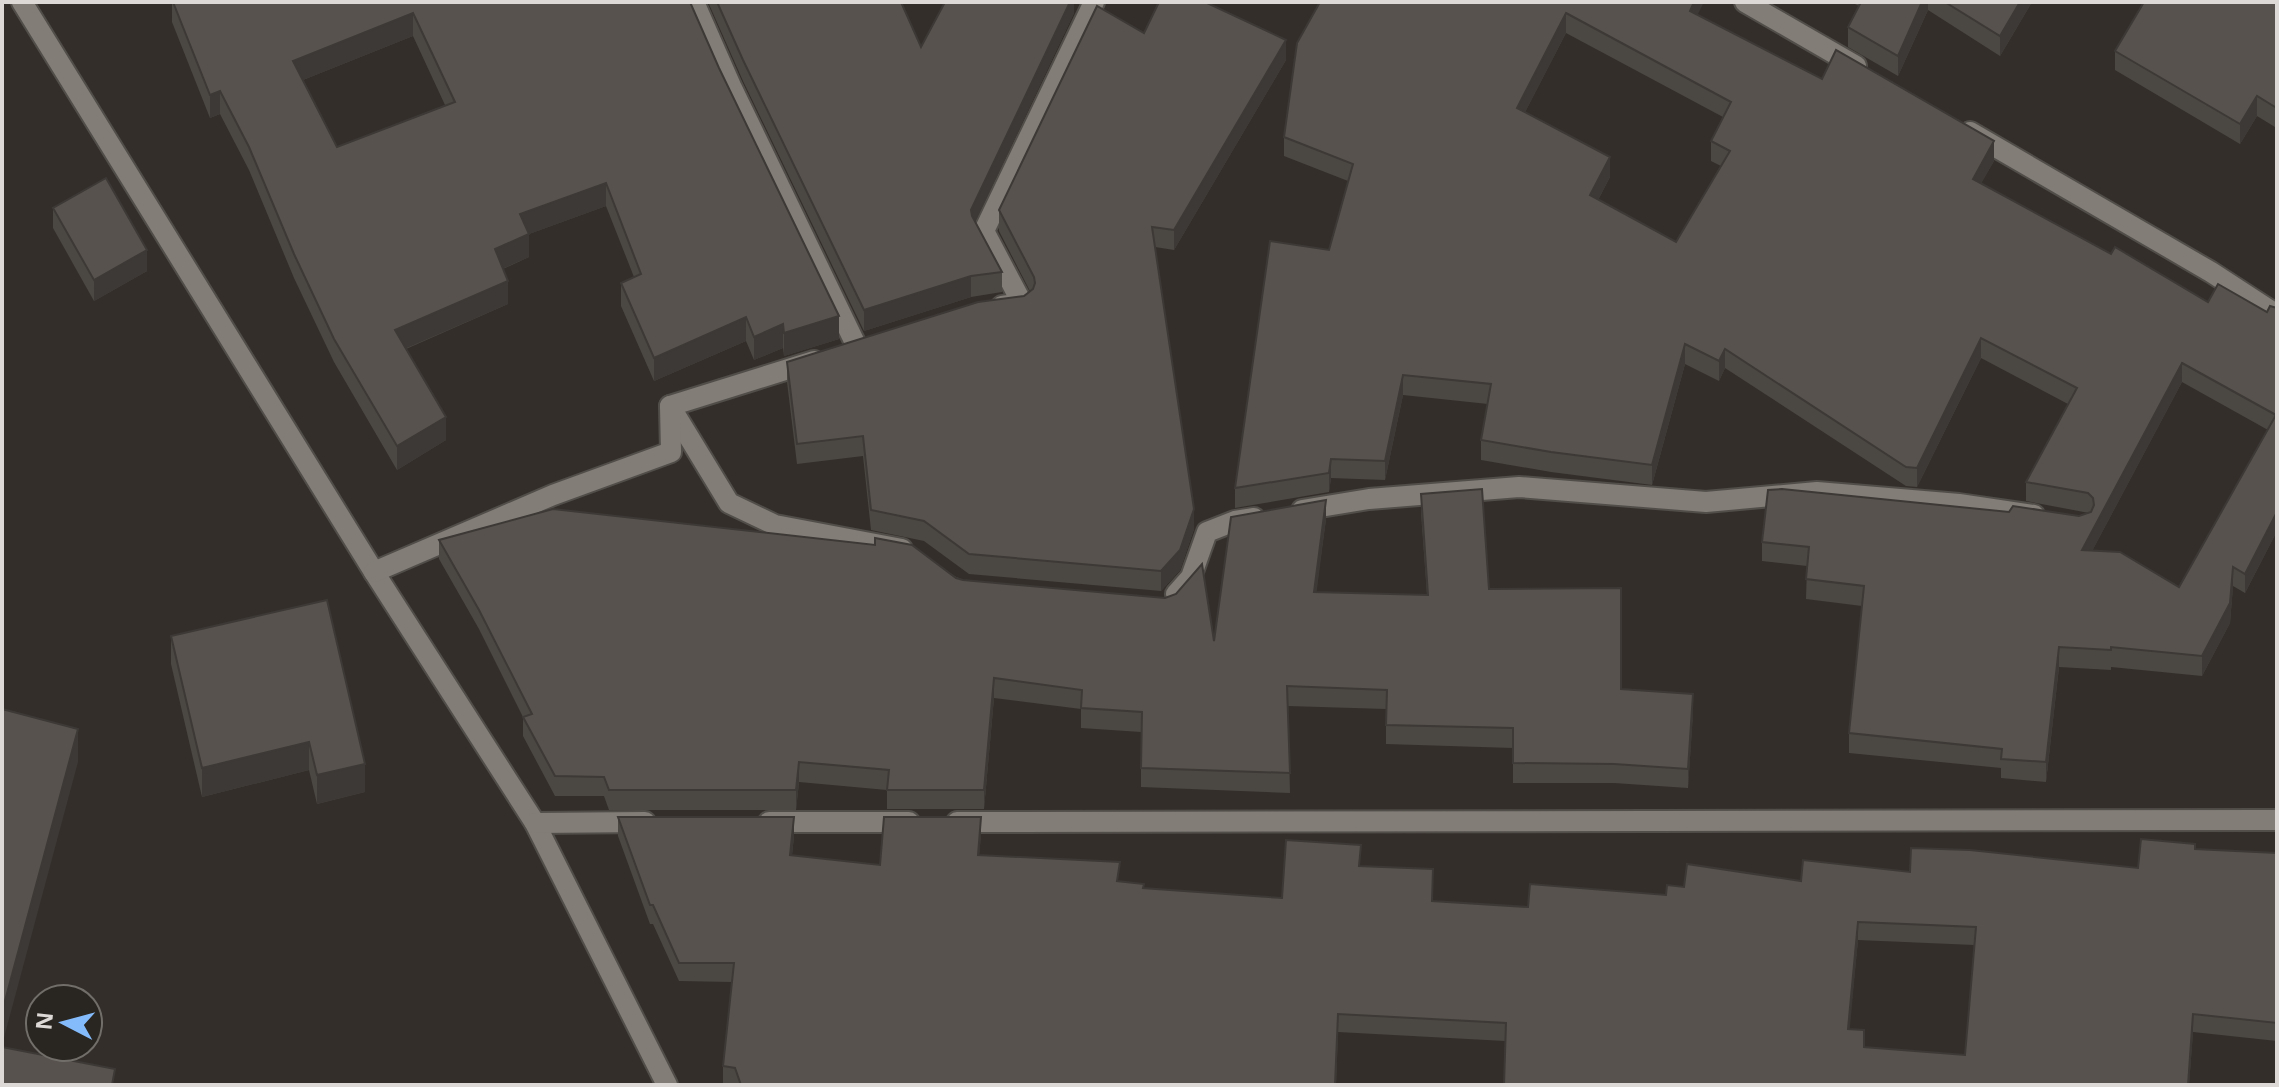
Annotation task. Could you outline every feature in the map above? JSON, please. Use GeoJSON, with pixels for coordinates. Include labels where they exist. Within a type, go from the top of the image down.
{"type":"FeatureCollection","features":[{"type":"Feature","properties":{"kind":"street"},"geometry":{"type":"LineString","coordinates":[[22,2],[374,572],[535,823],[667,1085]]}},
{"type":"Feature","properties":{"kind":"street"},"geometry":{"type":"LineString","coordinates":[[670,406],[850,349],[694,2]]}},
{"type":"Feature","properties":{"kind":"street"},"geometry":{"type":"LineString","coordinates":[[975,309],[1022,303],[984,231],[1094,2]]}},
{"type":"Feature","properties":{"kind":"street"},"geometry":{"type":"LineString","coordinates":[[1745,2],[1869,74]]}},
{"type":"Feature","properties":{"kind":"street"},"geometry":{"type":"LineString","coordinates":[[1951,121],[2211,272],[2277,315]]}},
{"type":"Feature","properties":{"kind":"street"},"geometry":{"type":"LineString","coordinates":[[374,572],[553,495],[671,452],[670,406]]}},
{"type":"Feature","properties":{"kind":"street"},"geometry":{"type":"LineString","coordinates":[[670,406],[729,503],[775,525],[917,552]]}},
{"type":"Feature","properties":{"kind":"street"},"geometry":{"type":"LineString","coordinates":[[1166,605],[1191,577],[1207,532],[1235,521],[1369,499],[1519,487],[1706,502],[1817,492],[1959,504],[2051,518]]}},
{"type":"Feature","properties":{"kind":"street"},"geometry":{"type":"LineString","coordinates":[[742,822],[2277,820]]}},
{"type":"Feature","properties":{"kind":"street"},"geometry":{"type":"LineString","coordinates":[[535,823],[662,822]]}},
{"type":"Feature","properties":{"kind":"building"},"geometry":{"type":"Polygon","coordinates":[[[173,2],[690,2],[839,316],[784,333],[783,324],[754,337],[746,317],[654,358],[621,283],[641,274],[606,183],[520,214],[529,234],[495,249],[508,281],[395,330],[446,417],[397,446],[334,339],[249,147],[220,91],[210,95],[173,2]],[[413,13],[293,61],[337,147],[455,102],[413,13]]]}},
{"type":"Feature","properties":{"kind":"building"},"geometry":{"type":"Polygon","coordinates":[[[717,2],[901,2],[921,47],[945,2],[1070,2],[971,210],[1002,272],[971,276],[864,310],[717,2]]]}},
{"type":"Feature","properties":{"kind":"building"},"geometry":{"type":"Polygon","coordinates":[[[1159,2],[1205,2],[1286,40],[1174,230],[1152,227],[1194,509],[1180,550],[1161,571],[969,554],[924,521],[871,510],[863,436],[797,444],[787,362],[978,302],[1024,296],[1033,289],[1034,277],[999,210],[1097,6],[1144,33],[1159,2]]]}},
{"type":"Feature","properties":{"kind":"building"},"geometry":{"type":"Polygon","coordinates":[[[1320,2],[1694,2],[1690,11],[1822,79],[1836,50],[1994,141],[1973,179],[2111,254],[2115,247],[2208,302],[2218,284],[2267,312],[2270,306],[2277,308],[2277,512],[2245,574],[2233,567],[2230,603],[2202,656],[2111,647],[2111,650],[2059,647],[2046,762],[2001,759],[2002,749],[1849,733],[1864,586],[1806,579],[1809,547],[1762,542],[1768,490],[2009,512],[2013,506],[2079,516],[2091,512],[2094,505],[2088,493],[2026,482],[2077,388],[1981,338],[1917,468],[1906,467],[1725,349],[1719,361],[1685,344],[1652,465],[1481,440],[1491,384],[1403,375],[1385,461],[1331,459],[1329,473],[1235,488],[1270,241],[1329,250],[1353,164],[1284,137],[1297,43],[1320,2]],[[1566,13],[1517,108],[1610,157],[1590,195],[1676,242],[1730,151],[1711,141],[1731,102],[1566,13]],[[2182,363],[2082,550],[2120,552],[2179,587],[2276,415],[2182,363]]]}},
{"type":"Feature","properties":{"kind":"building"},"geometry":{"type":"Polygon","coordinates":[[[1861,2],[1922,2],[1898,56],[1848,27],[1861,2]]]}},
{"type":"Feature","properties":{"kind":"building"},"geometry":{"type":"Polygon","coordinates":[[[1945,2],[2020,2],[2000,36],[1945,2]]]}},
{"type":"Feature","properties":{"kind":"building"},"geometry":{"type":"Polygon","coordinates":[[[2144,2],[2277,2],[2275,107],[2257,96],[2240,124],[2115,51],[2144,2]]]}},
{"type":"Feature","properties":{"kind":"building"},"geometry":{"type":"Polygon","coordinates":[[[106,178],[147,250],[94,280],[53,208],[106,178]]]}},
{"type":"Feature","properties":{"kind":"building"},"geometry":{"type":"Polygon","coordinates":[[[1482,489],[1489,589],[1621,588],[1621,689],[1693,694],[1688,769],[1614,764],[1513,763],[1513,728],[1386,725],[1387,690],[1287,686],[1290,773],[1141,768],[1142,712],[1081,708],[1082,690],[994,678],[984,790],[887,790],[889,770],[799,762],[796,790],[609,790],[604,777],[555,776],[523,717],[532,714],[439,540],[553,509],[875,545],[875,538],[912,545],[963,580],[1165,598],[1176,594],[1202,564],[1214,641],[1231,517],[1326,500],[1314,592],[1428,595],[1421,494],[1482,489]]]}},
{"type":"Feature","properties":{"kind":"building"},"geometry":{"type":"Polygon","coordinates":[[[327,600],[365,764],[317,775],[309,742],[202,768],[171,636],[327,600]]]}},
{"type":"Feature","properties":{"kind":"building"},"geometry":{"type":"Polygon","coordinates":[[[2,709],[78,729],[2,1012],[2,709]]]}},
{"type":"Feature","properties":{"kind":"building"},"geometry":{"type":"Polygon","coordinates":[[[618,817],[794,817],[790,855],[880,865],[884,817],[981,817],[978,855],[1120,862],[1117,881],[1144,884],[1143,888],[1282,898],[1286,840],[1361,845],[1359,866],[1433,869],[1432,901],[1528,907],[1530,884],[1666,895],[1667,885],[1684,887],[1687,864],[1801,881],[1803,860],[1910,872],[1911,848],[1970,850],[2138,868],[2141,839],[2195,844],[2195,849],[2277,853],[2277,1023],[2193,1014],[2188,1085],[1504,1085],[1506,1023],[1338,1014],[1335,1085],[741,1085],[735,1068],[723,1066],[734,963],[679,963],[653,905],[650,905],[618,817]],[[1858,922],[1848,1029],[1864,1030],[1864,1047],[1965,1055],[1976,927],[1858,922]]]}},
{"type":"Feature","properties":{"kind":"building"},"geometry":{"type":"Polygon","coordinates":[[[2,1047],[24,1051],[24,1063],[84,1063],[115,1069],[112,1085],[2,1085],[2,1047]]]}}]}
